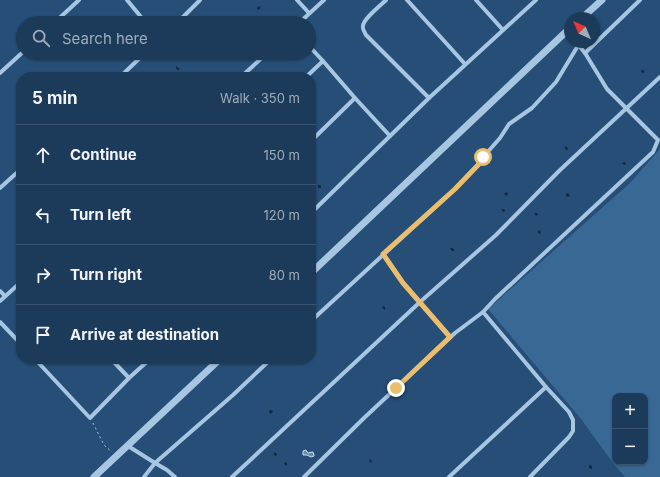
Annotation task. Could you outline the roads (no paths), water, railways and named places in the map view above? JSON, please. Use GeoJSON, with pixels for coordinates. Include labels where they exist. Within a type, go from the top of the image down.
{"type":"FeatureCollection","features":[{"type":"Feature","properties":{"kind":"street"},"geometry":{"type":"LineString","coordinates":[[62,16],[79,0]]}},
{"type":"Feature","properties":{"kind":"street"},"geometry":{"type":"LineString","coordinates":[[127,0],[140,16]]}},
{"type":"Feature","properties":{"kind":"street"},"geometry":{"type":"LineString","coordinates":[[184,16],[200,0]]}},
{"type":"Feature","properties":{"kind":"street"},"geometry":{"type":"LineString","coordinates":[[297,0],[309,13]]}},
{"type":"Feature","properties":{"kind":"street"},"geometry":{"type":"LineString","coordinates":[[306,16],[324,0]]}},
{"type":"Feature","properties":{"kind":"street"},"geometry":{"type":"LineString","coordinates":[[386,0],[368,17],[362,26],[364,31],[366,35],[429,98]]}},
{"type":"Feature","properties":{"kind":"street"},"geometry":{"type":"LineString","coordinates":[[406,0],[466,64]]}},
{"type":"Feature","properties":{"kind":"street"},"geometry":{"type":"LineString","coordinates":[[476,0],[503,30]]}},
{"type":"Feature","properties":{"kind":"street"},"geometry":{"type":"LineString","coordinates":[[316,208],[429,98],[536,0]]}},
{"type":"Feature","properties":{"kind":"street"},"geometry":{"type":"LineString","coordinates":[[589,12],[602,0]]}},
{"type":"Feature","properties":{"kind":"street"},"geometry":{"type":"LineString","coordinates":[[585,53],[640,0]]}},
{"type":"Feature","properties":{"kind":"street"},"geometry":{"type":"LineString","coordinates":[[316,268],[564,36]]}},
{"type":"Feature","properties":{"kind":"street"},"geometry":{"type":"LineString","coordinates":[[316,316],[455,189],[480,163],[488,150],[500,138],[509,124],[532,108],[560,76],[575,48]]}},
{"type":"Feature","properties":{"kind":"street"},"geometry":{"type":"LineString","coordinates":[[304,477],[450,337],[483,312],[495,299],[653,152],[658,140],[607,89],[582,48]]}},
{"type":"Feature","properties":{"kind":"street"},"geometry":{"type":"LineString","coordinates":[[316,54],[390,136]]}},
{"type":"Feature","properties":{"kind":"street"},"geometry":{"type":"LineString","coordinates":[[0,73],[16,58]]}},
{"type":"Feature","properties":{"kind":"street"},"geometry":{"type":"LineString","coordinates":[[125,72],[138,60]]}},
{"type":"Feature","properties":{"kind":"street"},"geometry":{"type":"LineString","coordinates":[[247,72],[260,60]]}},
{"type":"Feature","properties":{"kind":"street"},"geometry":{"type":"LineString","coordinates":[[311,72],[323,61]]}},
{"type":"Feature","properties":{"kind":"street"},"geometry":{"type":"LineString","coordinates":[[232,477],[420,302],[496,235],[559,171],[660,77]]}},
{"type":"Feature","properties":{"kind":"street"},"geometry":{"type":"LineString","coordinates":[[316,136],[355,98]]}},
{"type":"Feature","properties":{"kind":"street"},"geometry":{"type":"LineString","coordinates":[[0,188],[16,174]]}},
{"type":"Feature","properties":{"kind":"street"},"geometry":{"type":"LineString","coordinates":[[383,254],[403,283],[450,337]]}},
{"type":"Feature","properties":{"kind":"street"},"geometry":{"type":"LineString","coordinates":[[0,301],[16,286]]}},
{"type":"Feature","properties":{"kind":"street"},"geometry":{"type":"LineString","coordinates":[[0,291],[5,296]]}},
{"type":"Feature","properties":{"kind":"street"},"geometry":{"type":"LineString","coordinates":[[483,312],[569,412],[573,420],[573,431],[569,438],[529,477]]}},
{"type":"Feature","properties":{"kind":"street"},"geometry":{"type":"LineString","coordinates":[[0,322],[16,339]]}},
{"type":"Feature","properties":{"kind":"street"},"geometry":{"type":"LineString","coordinates":[[40,364],[90,418],[144,364]]}},
{"type":"Feature","properties":{"kind":"street"},"geometry":{"type":"LineString","coordinates":[[116,364],[129,378]]}},
{"type":"Feature","properties":{"kind":"street"},"geometry":{"type":"LineString","coordinates":[[94,477],[215,364]]}},
{"type":"Feature","properties":{"kind":"street"},"geometry":{"type":"LineString","coordinates":[[144,477],[155,463],[233,395],[266,364]]}},
{"type":"Feature","properties":{"kind":"street"},"geometry":{"type":"LineString","coordinates":[[449,477],[546,387]]}},
{"type":"Feature","properties":{"kind":"street"},"geometry":{"type":"LineString","coordinates":[[128,446],[167,470],[175,477]]}}]}
